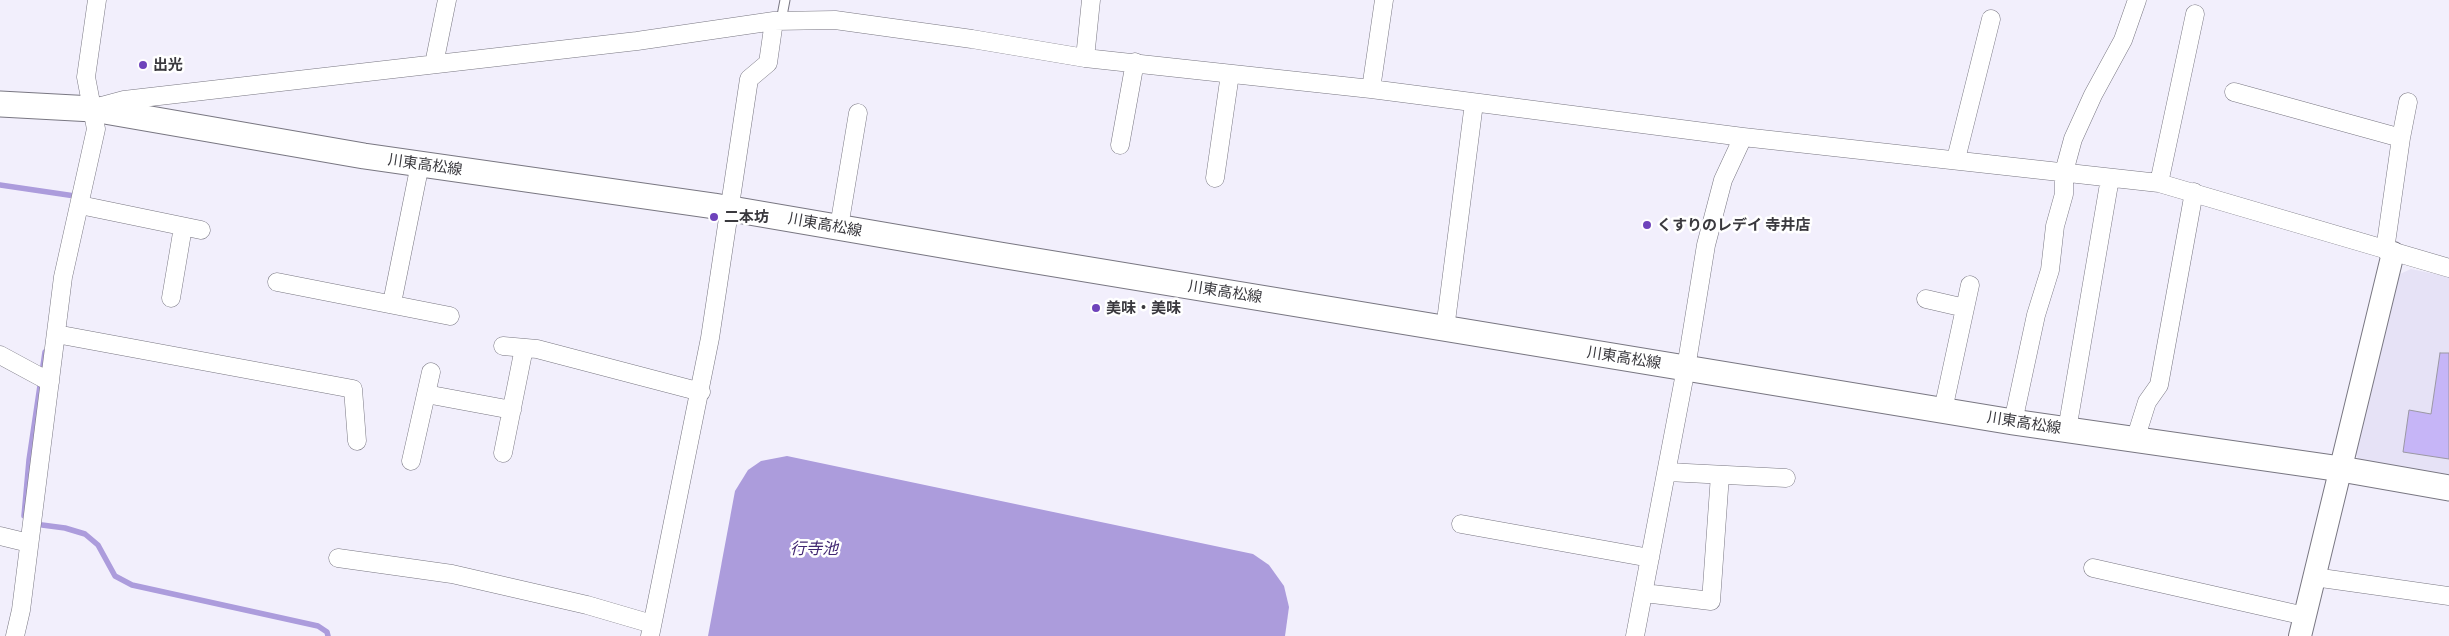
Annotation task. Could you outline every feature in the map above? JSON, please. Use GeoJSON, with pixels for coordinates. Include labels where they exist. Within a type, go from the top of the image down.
{"type":"FeatureCollection","features":[{"type":"Feature","properties":{"kind":"main road","name":"川東高松線"},"geometry":{"type":"LineString","coordinates":[[0,104],[93,109],[420,164],[728,208],[1445,329],[2013,422],[2341,469],[2449,488]]}},
{"type":"Feature","properties":{"kind":"street"},"geometry":{"type":"LineString","coordinates":[[15,636],[21,610],[29,543],[44,379],[56,334],[63,277],[96,129],[93,109],[87,92],[86,77],[97,0]]}},
{"type":"Feature","properties":{"kind":"street"},"geometry":{"type":"LineString","coordinates":[[434,64],[447,0]]}},
{"type":"Feature","properties":{"kind":"street"},"geometry":{"type":"LineString","coordinates":[[1085,58],[1091,0]]}},
{"type":"Feature","properties":{"kind":"street"},"geometry":{"type":"LineString","coordinates":[[1371,89],[1384,0]]}},
{"type":"Feature","properties":{"kind":"street"},"geometry":{"type":"LineString","coordinates":[[2013,422],[2036,315],[2050,270],[2055,226],[2064,194],[2064,172],[2074,139],[2094,95],[2123,40],[2137,0]]}},
{"type":"Feature","properties":{"kind":"street"},"geometry":{"type":"LineString","coordinates":[[2159,183],[2195,14]]}},
{"type":"Feature","properties":{"kind":"street"},"geometry":{"type":"LineString","coordinates":[[1956,159],[1991,19]]}},
{"type":"Feature","properties":{"kind":"street"},"geometry":{"type":"LineString","coordinates":[[93,109],[124,100],[637,41],[777,21],[835,20],[972,39],[1085,58],[1371,89],[1743,137],[1956,159],[2159,183],[2389,252],[2449,268]]}},
{"type":"Feature","properties":{"kind":"street"},"geometry":{"type":"LineString","coordinates":[[338,558],[452,574],[587,605],[651,630],[701,392],[749,79],[768,63],[777,21]]}},
{"type":"Feature","properties":{"kind":"street"},"geometry":{"type":"LineString","coordinates":[[1120,145],[1135,62]]}},
{"type":"Feature","properties":{"kind":"street"},"geometry":{"type":"LineString","coordinates":[[1215,178],[1230,74]]}},
{"type":"Feature","properties":{"kind":"street"},"geometry":{"type":"LineString","coordinates":[[2234,92],[2400,138]]}},
{"type":"Feature","properties":{"kind":"street"},"geometry":{"type":"LineString","coordinates":[[2093,568],[2303,626],[2341,469],[2389,252],[2400,138],[2408,102]]}},
{"type":"Feature","properties":{"kind":"street"},"geometry":{"type":"LineString","coordinates":[[1445,329],[1474,103]]}},
{"type":"Feature","properties":{"kind":"street"},"geometry":{"type":"LineString","coordinates":[[838,227],[858,113]]}},
{"type":"Feature","properties":{"kind":"street"},"geometry":{"type":"LineString","coordinates":[[1636,636],[1686,368],[1708,236],[1723,180],[1743,137]]}},
{"type":"Feature","properties":{"kind":"street"},"geometry":{"type":"LineString","coordinates":[[392,303],[420,164]]}},
{"type":"Feature","properties":{"kind":"street"},"geometry":{"type":"LineString","coordinates":[[2067,430],[2110,178]]}},
{"type":"Feature","properties":{"kind":"street"},"geometry":{"type":"LineString","coordinates":[[2135,440],[2147,402],[2159,385],[2194,192]]}},
{"type":"Feature","properties":{"kind":"street"},"geometry":{"type":"LineString","coordinates":[[80,204],[201,230]]}},
{"type":"Feature","properties":{"kind":"street"},"geometry":{"type":"LineString","coordinates":[[171,298],[183,227]]}},
{"type":"Feature","properties":{"kind":"street"},"geometry":{"type":"LineString","coordinates":[[277,282],[392,303],[450,316]]}},
{"type":"Feature","properties":{"kind":"street"},"geometry":{"type":"LineString","coordinates":[[1943,410],[1970,285]]}},
{"type":"Feature","properties":{"kind":"street"},"geometry":{"type":"LineString","coordinates":[[1926,299],[1965,308]]}},
{"type":"Feature","properties":{"kind":"street"},"geometry":{"type":"LineString","coordinates":[[56,334],[353,389],[356,441]]}},
{"type":"Feature","properties":{"kind":"street"},"geometry":{"type":"LineString","coordinates":[[503,346],[577,358],[701,392]]}},
{"type":"Feature","properties":{"kind":"street"},"geometry":{"type":"LineString","coordinates":[[503,453],[524,348]]}},
{"type":"Feature","properties":{"kind":"street"},"geometry":{"type":"LineString","coordinates":[[0,355],[44,379]]}},
{"type":"Feature","properties":{"kind":"street"},"geometry":{"type":"LineString","coordinates":[[411,461],[431,372]]}},
{"type":"Feature","properties":{"kind":"street"},"geometry":{"type":"LineString","coordinates":[[426,394],[512,410]]}},
{"type":"Feature","properties":{"kind":"street"},"geometry":{"type":"LineString","coordinates":[[1666,472],[1786,478]]}},
{"type":"Feature","properties":{"kind":"street"},"geometry":{"type":"LineString","coordinates":[[1644,593],[1711,601],[1720,475]]}},
{"type":"Feature","properties":{"kind":"street"},"geometry":{"type":"LineString","coordinates":[[1461,524],[1650,558]]}},
{"type":"Feature","properties":{"kind":"street"},"geometry":{"type":"LineString","coordinates":[[0,536],[29,543]]}},
{"type":"Feature","properties":{"kind":"street"},"geometry":{"type":"LineString","coordinates":[[2314,578],[2449,596]]}},
{"type":"Feature","properties":{"kind":"lane"},"geometry":{"type":"LineString","coordinates":[[777,21],[785,0]]}},
{"type":"Feature","properties":{"kind":"shaded area"},"geometry":{"type":"Polygon","coordinates":[[[2411,269],[2449,277],[2449,480],[2362,465],[2355,453],[2400,274],[2411,269]]]}},
{"type":"Feature","properties":{"kind":"water","name":"行寺池"},"geometry":{"type":"Polygon","coordinates":[[[787,456],[1253,554],[1269,565],[1284,586],[1289,607],[1285,636],[708,636],[735,491],[748,470],[761,461],[787,456]]]}},
{"type":"Feature","properties":{"kind":"building"},"geometry":{"type":"Polygon","coordinates":[[[2440,353],[2449,353],[2449,459],[2403,452],[2409,410],[2431,414],[2440,353]]]}},
{"type":"Feature","properties":{"kind":"waterway"},"geometry":{"type":"LineString","coordinates":[[0,185],[75,196],[74,200]]}},
{"type":"Feature","properties":{"kind":"waterway"},"geometry":{"type":"LineString","coordinates":[[24,516],[29,460],[45,352]]}},
{"type":"Feature","properties":{"kind":"waterway"},"geometry":{"type":"LineString","coordinates":[[42,525],[65,528],[85,534],[98,545],[115,576],[132,585],[318,626],[327,632],[328,636]]}},
{"type":"Feature","properties":{"kind":"place","name":"出光"},"geometry":{"type":"Point","coordinates":[143,65]}},
{"type":"Feature","properties":{"kind":"place","name":"二本坊"},"geometry":{"type":"Point","coordinates":[714,217]}},
{"type":"Feature","properties":{"kind":"place","name":"くすりのレデイ 寺井店"},"geometry":{"type":"Point","coordinates":[1647,225]}},
{"type":"Feature","properties":{"kind":"place","name":"美味・美味"},"geometry":{"type":"Point","coordinates":[1096,308]}}]}
